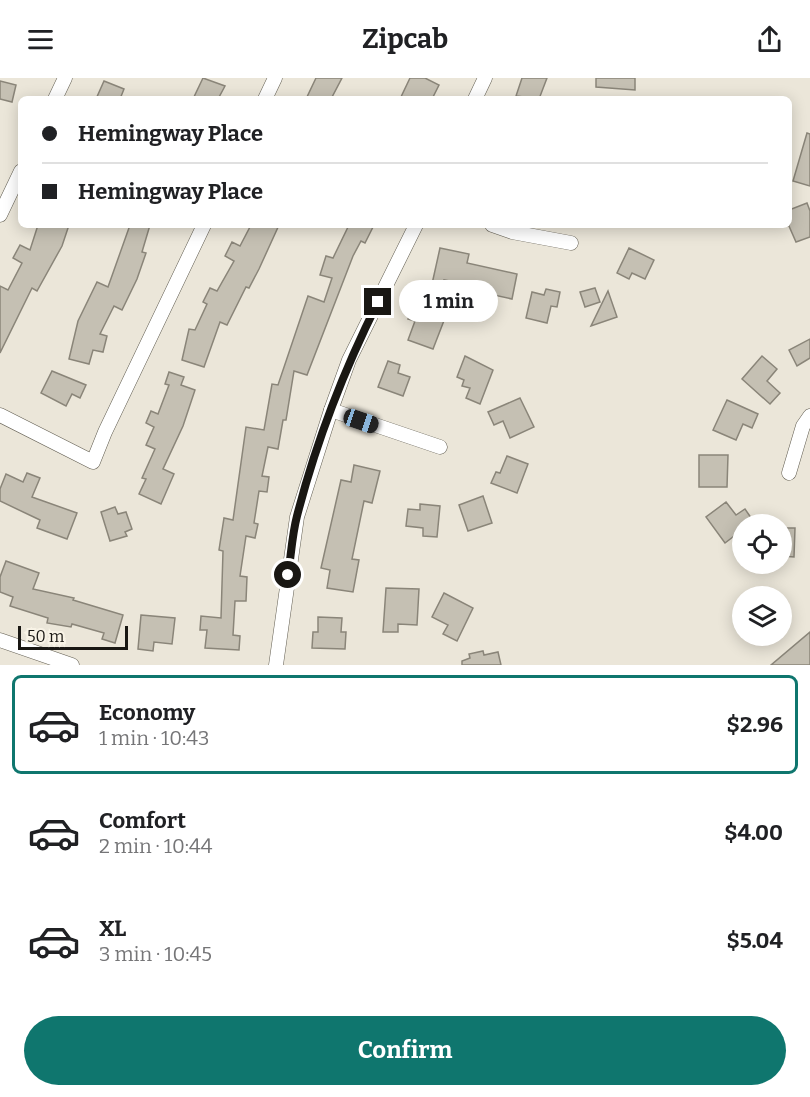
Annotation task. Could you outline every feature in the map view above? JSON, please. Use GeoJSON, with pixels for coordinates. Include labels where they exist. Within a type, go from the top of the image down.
{"type":"FeatureCollection","features":[{"type":"Feature","properties":{"kind":"street"},"geometry":{"type":"LineString","coordinates":[[56,96],[65,78]]}},
{"type":"Feature","properties":{"kind":"street"},"geometry":{"type":"LineString","coordinates":[[266,96],[275,78]]}},
{"type":"Feature","properties":{"kind":"street"},"geometry":{"type":"LineString","coordinates":[[477,96],[485,78]]}},
{"type":"Feature","properties":{"kind":"street"},"geometry":{"type":"LineString","coordinates":[[0,215],[18,177]]}},
{"type":"Feature","properties":{"kind":"street"},"geometry":{"type":"LineString","coordinates":[[0,415],[93,462],[105,432],[203,228]]}},
{"type":"Feature","properties":{"kind":"street"},"geometry":{"type":"LineString","coordinates":[[276,665],[297,517],[330,410],[350,360],[415,228]]}},
{"type":"Feature","properties":{"kind":"street"},"geometry":{"type":"LineString","coordinates":[[501,228],[571,243]]}},
{"type":"Feature","properties":{"kind":"street"},"geometry":{"type":"LineString","coordinates":[[330,410],[440,447]]}},
{"type":"Feature","properties":{"kind":"street"},"geometry":{"type":"LineString","coordinates":[[789,473],[803,426],[810,416]]}},
{"type":"Feature","properties":{"kind":"street"},"geometry":{"type":"LineString","coordinates":[[0,640],[72,665]]}},
{"type":"Feature","properties":{"kind":"building"},"geometry":{"type":"Polygon","coordinates":[[[203,78],[225,86],[220,96],[194,96],[203,78]]]}},
{"type":"Feature","properties":{"kind":"building"},"geometry":{"type":"Polygon","coordinates":[[[316,78],[342,78],[333,96],[307,96],[316,78]]]}},
{"type":"Feature","properties":{"kind":"building"},"geometry":{"type":"Polygon","coordinates":[[[410,78],[425,78],[439,85],[434,96],[401,96],[410,78]]]}},
{"type":"Feature","properties":{"kind":"building"},"geometry":{"type":"Polygon","coordinates":[[[522,78],[547,78],[540,96],[516,96],[522,78]]]}},
{"type":"Feature","properties":{"kind":"building"},"geometry":{"type":"Polygon","coordinates":[[[596,78],[635,78],[635,90],[596,87],[596,78]]]}},
{"type":"Feature","properties":{"kind":"building"},"geometry":{"type":"Polygon","coordinates":[[[0,81],[16,85],[12,102],[0,99],[0,81]]]}},
{"type":"Feature","properties":{"kind":"building"},"geometry":{"type":"Polygon","coordinates":[[[104,81],[124,89],[121,96],[97,96],[104,81]]]}},
{"type":"Feature","properties":{"kind":"building"},"geometry":{"type":"Polygon","coordinates":[[[807,133],[810,134],[810,186],[793,181],[807,133]]]}},
{"type":"Feature","properties":{"kind":"building"},"geometry":{"type":"Polygon","coordinates":[[[807,203],[810,211],[810,237],[796,242],[790,228],[792,228],[792,209],[807,203]]]}},
{"type":"Feature","properties":{"kind":"building"},"geometry":{"type":"Polygon","coordinates":[[[37,228],[68,228],[62,246],[37,291],[32,288],[0,353],[0,286],[8,290],[22,263],[13,258],[20,245],[30,250],[37,228]]]}},
{"type":"Feature","properties":{"kind":"building"},"geometry":{"type":"Polygon","coordinates":[[[129,228],[149,228],[142,252],[146,253],[137,279],[122,310],[114,306],[100,334],[107,336],[103,352],[93,350],[89,364],[69,359],[78,321],[97,282],[108,287],[129,228]]]}},
{"type":"Feature","properties":{"kind":"building"},"geometry":{"type":"Polygon","coordinates":[[[249,228],[278,228],[259,269],[249,288],[246,287],[227,325],[220,322],[204,367],[182,360],[189,329],[195,330],[207,304],[203,302],[210,288],[217,291],[234,261],[225,256],[232,242],[240,246],[249,228]]]}},
{"type":"Feature","properties":{"kind":"building"},"geometry":{"type":"Polygon","coordinates":[[[348,228],[372,228],[365,243],[361,241],[353,256],[307,375],[294,371],[286,420],[283,420],[278,449],[268,447],[262,476],[269,477],[267,492],[259,491],[254,523],[258,524],[255,538],[246,536],[240,576],[247,577],[246,601],[235,601],[233,635],[240,636],[239,650],[205,648],[207,630],[200,630],[201,616],[221,618],[223,551],[219,550],[224,518],[233,520],[246,427],[264,430],[272,384],[278,385],[308,296],[324,302],[332,278],[320,275],[326,256],[333,258],[348,228]]]}},
{"type":"Feature","properties":{"kind":"building"},"geometry":{"type":"Polygon","coordinates":[[[440,248],[469,254],[467,263],[517,274],[512,299],[480,292],[481,287],[444,280],[443,287],[432,284],[440,248]]]}},
{"type":"Feature","properties":{"kind":"building"},"geometry":{"type":"Polygon","coordinates":[[[629,248],[654,260],[645,279],[632,273],[629,279],[617,273],[629,248]]]}},
{"type":"Feature","properties":{"kind":"building"},"geometry":{"type":"Polygon","coordinates":[[[595,288],[600,302],[585,307],[580,292],[595,288]]]}},
{"type":"Feature","properties":{"kind":"building"},"geometry":{"type":"Polygon","coordinates":[[[546,289],[560,292],[557,307],[551,306],[547,323],[526,318],[532,292],[544,295],[546,289]]]}},
{"type":"Feature","properties":{"kind":"building"},"geometry":{"type":"Polygon","coordinates":[[[608,291],[617,317],[591,326],[608,291]]]}},
{"type":"Feature","properties":{"kind":"building"},"geometry":{"type":"Polygon","coordinates":[[[413,306],[445,318],[433,349],[408,340],[415,321],[408,319],[413,306]]]}},
{"type":"Feature","properties":{"kind":"building"},"geometry":{"type":"Polygon","coordinates":[[[810,339],[810,358],[797,366],[789,350],[810,339]]]}},
{"type":"Feature","properties":{"kind":"building"},"geometry":{"type":"Polygon","coordinates":[[[465,356],[493,370],[480,404],[466,398],[470,388],[462,386],[464,380],[457,377],[465,356]]]}},
{"type":"Feature","properties":{"kind":"building"},"geometry":{"type":"Polygon","coordinates":[[[762,356],[777,369],[767,381],[780,393],[770,404],[742,379],[762,356]]]}},
{"type":"Feature","properties":{"kind":"building"},"geometry":{"type":"Polygon","coordinates":[[[388,361],[400,365],[398,373],[410,377],[403,396],[378,387],[388,361]]]}},
{"type":"Feature","properties":{"kind":"building"},"geometry":{"type":"Polygon","coordinates":[[[52,371],[86,385],[80,398],[72,394],[66,406],[41,393],[52,371]]]}},
{"type":"Feature","properties":{"kind":"building"},"geometry":{"type":"Polygon","coordinates":[[[169,372],[184,377],[181,385],[195,390],[183,426],[163,469],[174,474],[161,504],[139,494],[146,479],[142,478],[155,449],[146,445],[154,427],[146,423],[151,411],[158,414],[169,385],[165,384],[169,372]]]}},
{"type":"Feature","properties":{"kind":"building"},"geometry":{"type":"Polygon","coordinates":[[[520,398],[534,427],[510,438],[503,421],[494,425],[488,412],[520,398]]]}},
{"type":"Feature","properties":{"kind":"building"},"geometry":{"type":"Polygon","coordinates":[[[727,400],[758,414],[752,428],[743,424],[736,440],[713,430],[727,400]]]}},
{"type":"Feature","properties":{"kind":"building"},"geometry":{"type":"Polygon","coordinates":[[[699,455],[728,455],[727,487],[699,487],[699,455]]]}},
{"type":"Feature","properties":{"kind":"building"},"geometry":{"type":"Polygon","coordinates":[[[507,456],[528,464],[517,493],[491,483],[496,472],[500,473],[507,456]]]}},
{"type":"Feature","properties":{"kind":"building"},"geometry":{"type":"Polygon","coordinates":[[[354,465],[380,471],[372,503],[364,501],[352,559],[359,560],[353,592],[327,588],[330,570],[321,568],[341,480],[351,482],[354,465]]]}},
{"type":"Feature","properties":{"kind":"building"},"geometry":{"type":"Polygon","coordinates":[[[27,473],[40,478],[32,497],[77,513],[67,539],[37,528],[40,520],[0,501],[0,489],[6,474],[23,482],[27,473]]]}},
{"type":"Feature","properties":{"kind":"building"},"geometry":{"type":"Polygon","coordinates":[[[483,496],[492,523],[468,531],[459,505],[483,496]]]}},
{"type":"Feature","properties":{"kind":"building"},"geometry":{"type":"Polygon","coordinates":[[[726,502],[735,514],[732,514],[732,538],[725,543],[706,517],[726,502]]]}},
{"type":"Feature","properties":{"kind":"building"},"geometry":{"type":"Polygon","coordinates":[[[420,504],[440,506],[437,537],[423,536],[423,528],[406,526],[408,509],[420,510],[420,504]]]}},
{"type":"Feature","properties":{"kind":"building"},"geometry":{"type":"Polygon","coordinates":[[[115,507],[118,514],[126,512],[132,529],[125,532],[127,536],[110,541],[101,512],[115,507]]]}},
{"type":"Feature","properties":{"kind":"building"},"geometry":{"type":"Polygon","coordinates":[[[745,509],[748,514],[738,514],[745,509]]]}},
{"type":"Feature","properties":{"kind":"building"},"geometry":{"type":"Polygon","coordinates":[[[792,528],[795,528],[794,557],[792,557],[792,528]]]}},
{"type":"Feature","properties":{"kind":"building"},"geometry":{"type":"Polygon","coordinates":[[[6,561],[39,573],[33,589],[74,598],[73,600],[123,615],[115,643],[102,639],[104,633],[72,624],[71,627],[47,623],[48,618],[10,606],[13,597],[0,592],[0,577],[6,561]]]}},
{"type":"Feature","properties":{"kind":"building"},"geometry":{"type":"Polygon","coordinates":[[[386,588],[419,589],[417,625],[398,624],[398,632],[383,632],[386,588]]]}},
{"type":"Feature","properties":{"kind":"building"},"geometry":{"type":"Polygon","coordinates":[[[444,593],[473,608],[457,641],[443,634],[448,625],[432,617],[444,593]]]}},
{"type":"Feature","properties":{"kind":"building"},"geometry":{"type":"Polygon","coordinates":[[[141,615],[175,618],[172,644],[154,642],[153,651],[138,649],[141,615]]]}},
{"type":"Feature","properties":{"kind":"building"},"geometry":{"type":"Polygon","coordinates":[[[318,617],[342,618],[341,632],[346,632],[345,649],[312,648],[313,632],[318,632],[318,617]]]}},
{"type":"Feature","properties":{"kind":"building"},"geometry":{"type":"Polygon","coordinates":[[[810,632],[810,665],[771,665],[810,632]]]}},
{"type":"Feature","properties":{"kind":"building"},"geometry":{"type":"Polygon","coordinates":[[[483,651],[484,655],[498,652],[501,665],[462,665],[462,661],[470,658],[469,654],[483,651]]]}},
{"type":"Feature","properties":{"kind":"route"},"geometry":{"type":"LineString","coordinates":[[288,575],[297,517],[330,410],[350,360],[378,302]]}}]}
